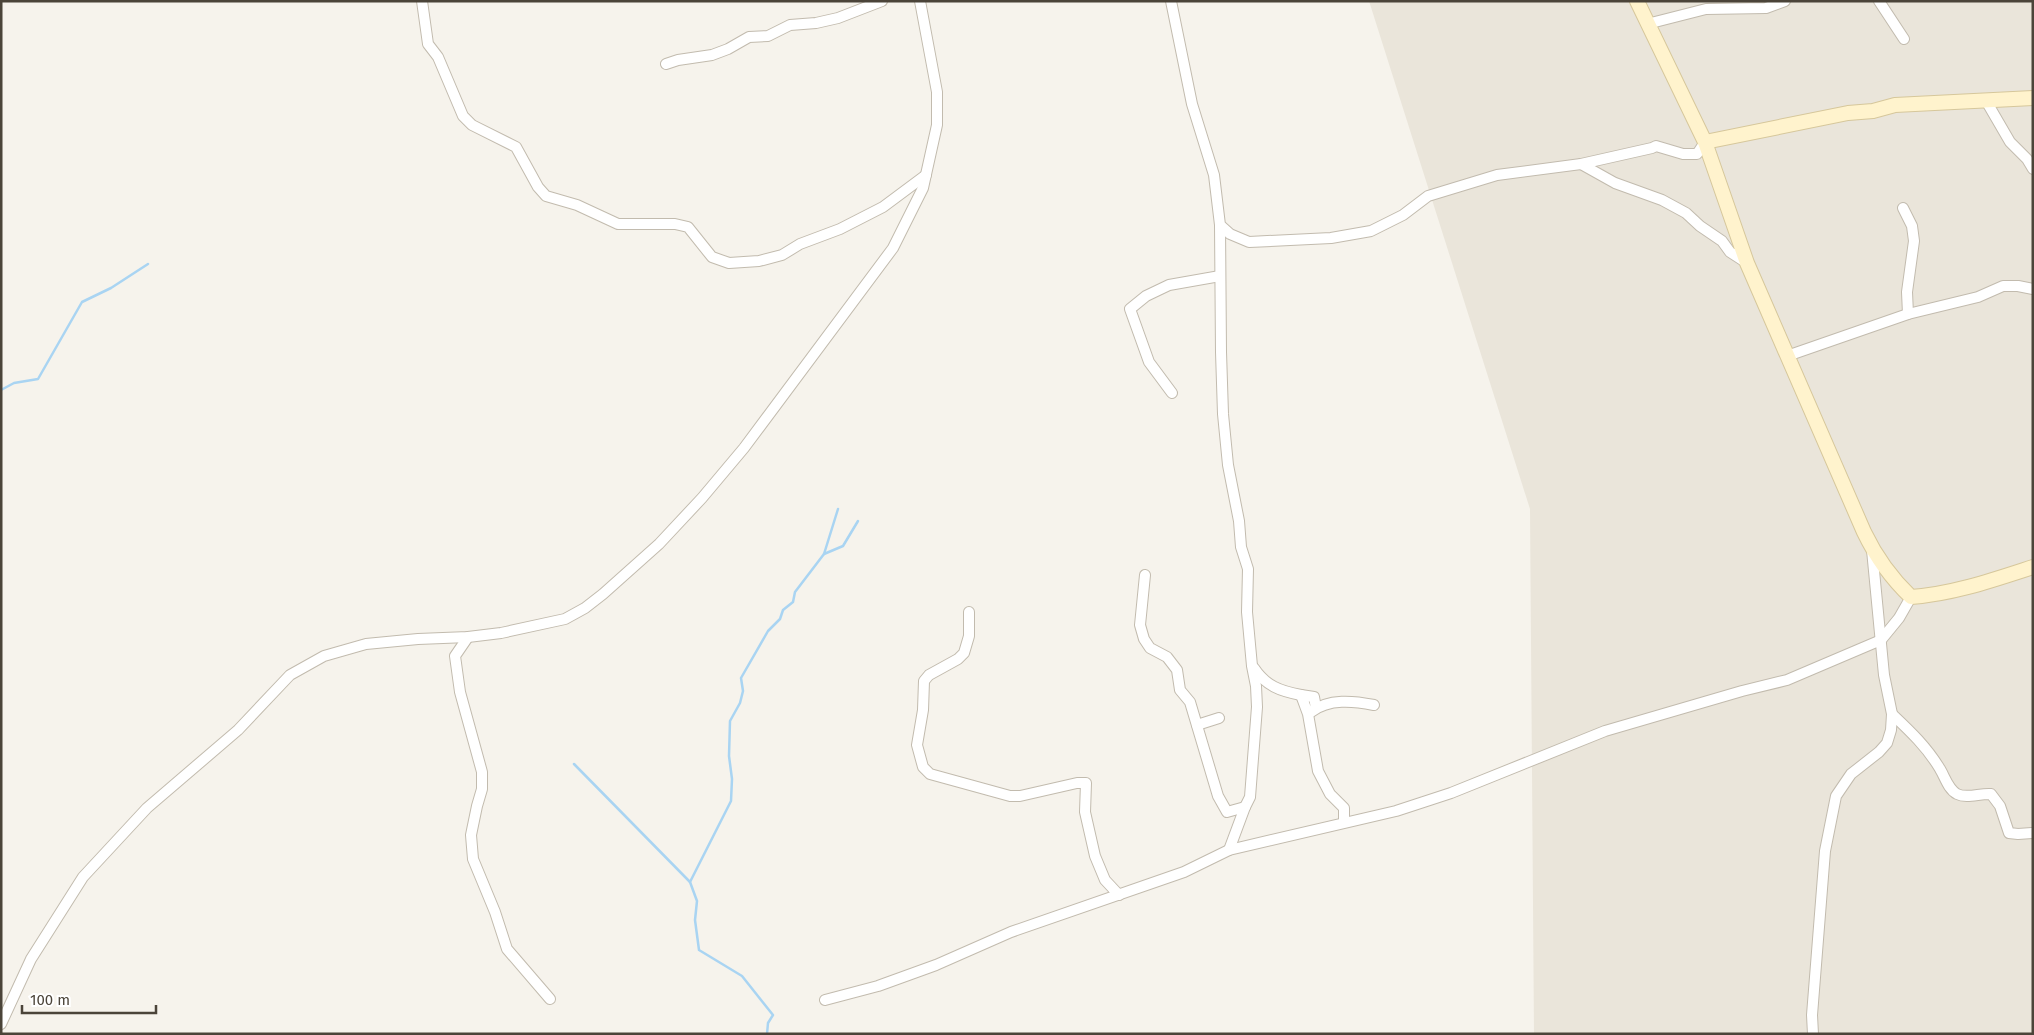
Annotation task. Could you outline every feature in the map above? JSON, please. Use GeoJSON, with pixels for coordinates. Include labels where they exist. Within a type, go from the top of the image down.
{"type":"FeatureCollection","features":[{"type":"Feature","properties":{"kind":"street"},"geometry":{"type":"LineString","coordinates":[[422,1],[428,44],[438,57],[463,116],[472,125],[516,147],[538,187],[546,196],[577,205],[618,224],[674,224],[688,227],[712,257],[729,263],[759,261],[782,256],[800,244],[840,229],[883,208],[926,175]]}},
{"type":"Feature","properties":{"kind":"street"},"geometry":{"type":"LineString","coordinates":[[666,64],[678,60],[712,55],[750,37],[768,36],[790,25],[816,23],[838,18],[882,1]]}},
{"type":"Feature","properties":{"kind":"street"},"geometry":{"type":"LineString","coordinates":[[1,1024],[32,959],[83,877],[147,808],[238,730],[290,675],[324,656],[366,644],[501,633],[565,619],[585,608],[659,544],[702,498],[744,448],[893,248],[923,188],[936,125],[937,92],[920,1]]}},
{"type":"Feature","properties":{"kind":"street"},"geometry":{"type":"LineString","coordinates":[[1170,1],[1192,104],[1214,175],[1220,225],[1223,414],[1228,465],[1242,547],[1248,569],[1247,612],[1257,707],[1250,797],[1229,850]]}},
{"type":"Feature","properties":{"kind":"street"},"geometry":{"type":"LineString","coordinates":[[1637,1],[1706,142],[1747,262],[1871,547],[1894,580],[1911,597]]}},
{"type":"Feature","properties":{"kind":"street"},"geometry":{"type":"LineString","coordinates":[[1647,24],[1706,9],[1766,8],[1785,1]]}},
{"type":"Feature","properties":{"kind":"street"},"geometry":{"type":"LineString","coordinates":[[1879,1],[1904,39]]}},
{"type":"Feature","properties":{"kind":"street"},"geometry":{"type":"LineString","coordinates":[[1220,225],[1230,234],[1249,242],[1331,238],[1371,231],[1403,216],[1428,196],[1496,175],[1581,164],[1656,146],[1683,154],[1697,154],[1706,142],[1848,113],[1873,111],[1895,105],[2033,98]]}},
{"type":"Feature","properties":{"kind":"street"},"geometry":{"type":"LineString","coordinates":[[1985,99],[2010,142],[2027,159],[2033,169]]}},
{"type":"Feature","properties":{"kind":"street"},"geometry":{"type":"LineString","coordinates":[[1581,164],[1615,183],[1662,200],[1686,213],[1700,226],[1722,241],[1730,252],[1747,262]]}},
{"type":"Feature","properties":{"kind":"street"},"geometry":{"type":"LineString","coordinates":[[1903,208],[1912,226],[1914,241],[1907,292],[1908,314]]}},
{"type":"Feature","properties":{"kind":"street"},"geometry":{"type":"LineString","coordinates":[[1172,393],[1149,362],[1130,309],[1146,296],[1169,285],[1220,276]]}},
{"type":"Feature","properties":{"kind":"street"},"geometry":{"type":"LineString","coordinates":[[1788,356],[1908,314],[1978,297],[2003,286],[2033,289]]}},
{"type":"Feature","properties":{"kind":"street"},"geometry":{"type":"LineString","coordinates":[[1813,1034],[1812,1015],[1825,851],[1836,796],[1851,774],[1879,752],[1887,743],[1891,730],[1892,714],[1884,676],[1871,547]]}},
{"type":"Feature","properties":{"kind":"street"},"geometry":{"type":"LineString","coordinates":[[1911,597],[1951,592],[2033,567]]}},
{"type":"Feature","properties":{"kind":"street"},"geometry":{"type":"LineString","coordinates":[[1146,575],[1140,625],[1144,639],[1150,648],[1167,657],[1176,670],[1180,690],[1190,702],[1218,796],[1238,830]]}},
{"type":"Feature","properties":{"kind":"street"},"geometry":{"type":"LineString","coordinates":[[825,1000],[878,986],[936,965],[1011,932],[1184,872],[1229,850],[1396,811],[1451,793],[1605,731],[1705,701],[1786,680],[1880,640],[1899,618],[1911,597]]}},
{"type":"Feature","properties":{"kind":"street"},"geometry":{"type":"LineString","coordinates":[[969,612],[969,636],[964,653],[958,659],[929,675],[924,681],[923,710],[917,745],[923,767],[930,774],[1010,796],[1020,796],[1078,783],[1086,783],[1085,812],[1095,856],[1105,880],[1119,895]]}},
{"type":"Feature","properties":{"kind":"street"},"geometry":{"type":"LineString","coordinates":[[468,637],[454,656],[460,692],[482,772],[482,789],[471,835],[473,859],[495,912],[507,949],[550,999]]}},
{"type":"Feature","properties":{"kind":"street"},"geometry":{"type":"LineString","coordinates":[[1252,666],[1260,678],[1272,687],[1314,697],[1312,711],[1318,770],[1330,794],[1355,820]]}},
{"type":"Feature","properties":{"kind":"street"},"geometry":{"type":"LineString","coordinates":[[1312,711],[1352,700],[1374,705]]}},
{"type":"Feature","properties":{"kind":"street"},"geometry":{"type":"LineString","coordinates":[[1892,714],[1916,735],[1954,793],[1963,796],[1981,793],[1991,794],[2000,806],[2009,833],[2032,833]]}},
{"type":"Feature","properties":{"kind":"street"},"geometry":{"type":"LineString","coordinates":[[1197,725],[1219,718]]}},
{"type":"Feature","properties":{"kind":"street"},"geometry":{"type":"LineString","coordinates":[[1227,812],[1245,808]]}},
{"type":"Feature","properties":{"kind":"street"},"geometry":{"type":"LineString","coordinates":[[1344,808],[1344,822]]}},
{"type":"Feature","properties":{"kind":"shaded area"},"geometry":{"type":"Polygon","coordinates":[[[1369,1],[2033,1],[2033,1034],[1534,1034],[1530,509],[1369,1]]]}},
{"type":"Feature","properties":{"kind":"waterway"},"geometry":{"type":"LineString","coordinates":[[1,390],[14,383],[38,379],[82,302],[111,288],[148,264]]}},
{"type":"Feature","properties":{"kind":"waterway"},"geometry":{"type":"LineString","coordinates":[[690,882],[731,801],[730,721],[740,703],[743,691],[741,678],[768,631],[780,619],[783,610],[793,602],[795,592],[824,554],[838,509]]}},
{"type":"Feature","properties":{"kind":"waterway"},"geometry":{"type":"LineString","coordinates":[[824,554],[843,546],[858,521]]}},
{"type":"Feature","properties":{"kind":"waterway"},"geometry":{"type":"LineString","coordinates":[[574,764],[690,882],[697,901],[695,920],[699,950],[742,976],[773,1015],[768,1023],[767,1034]]}}]}
